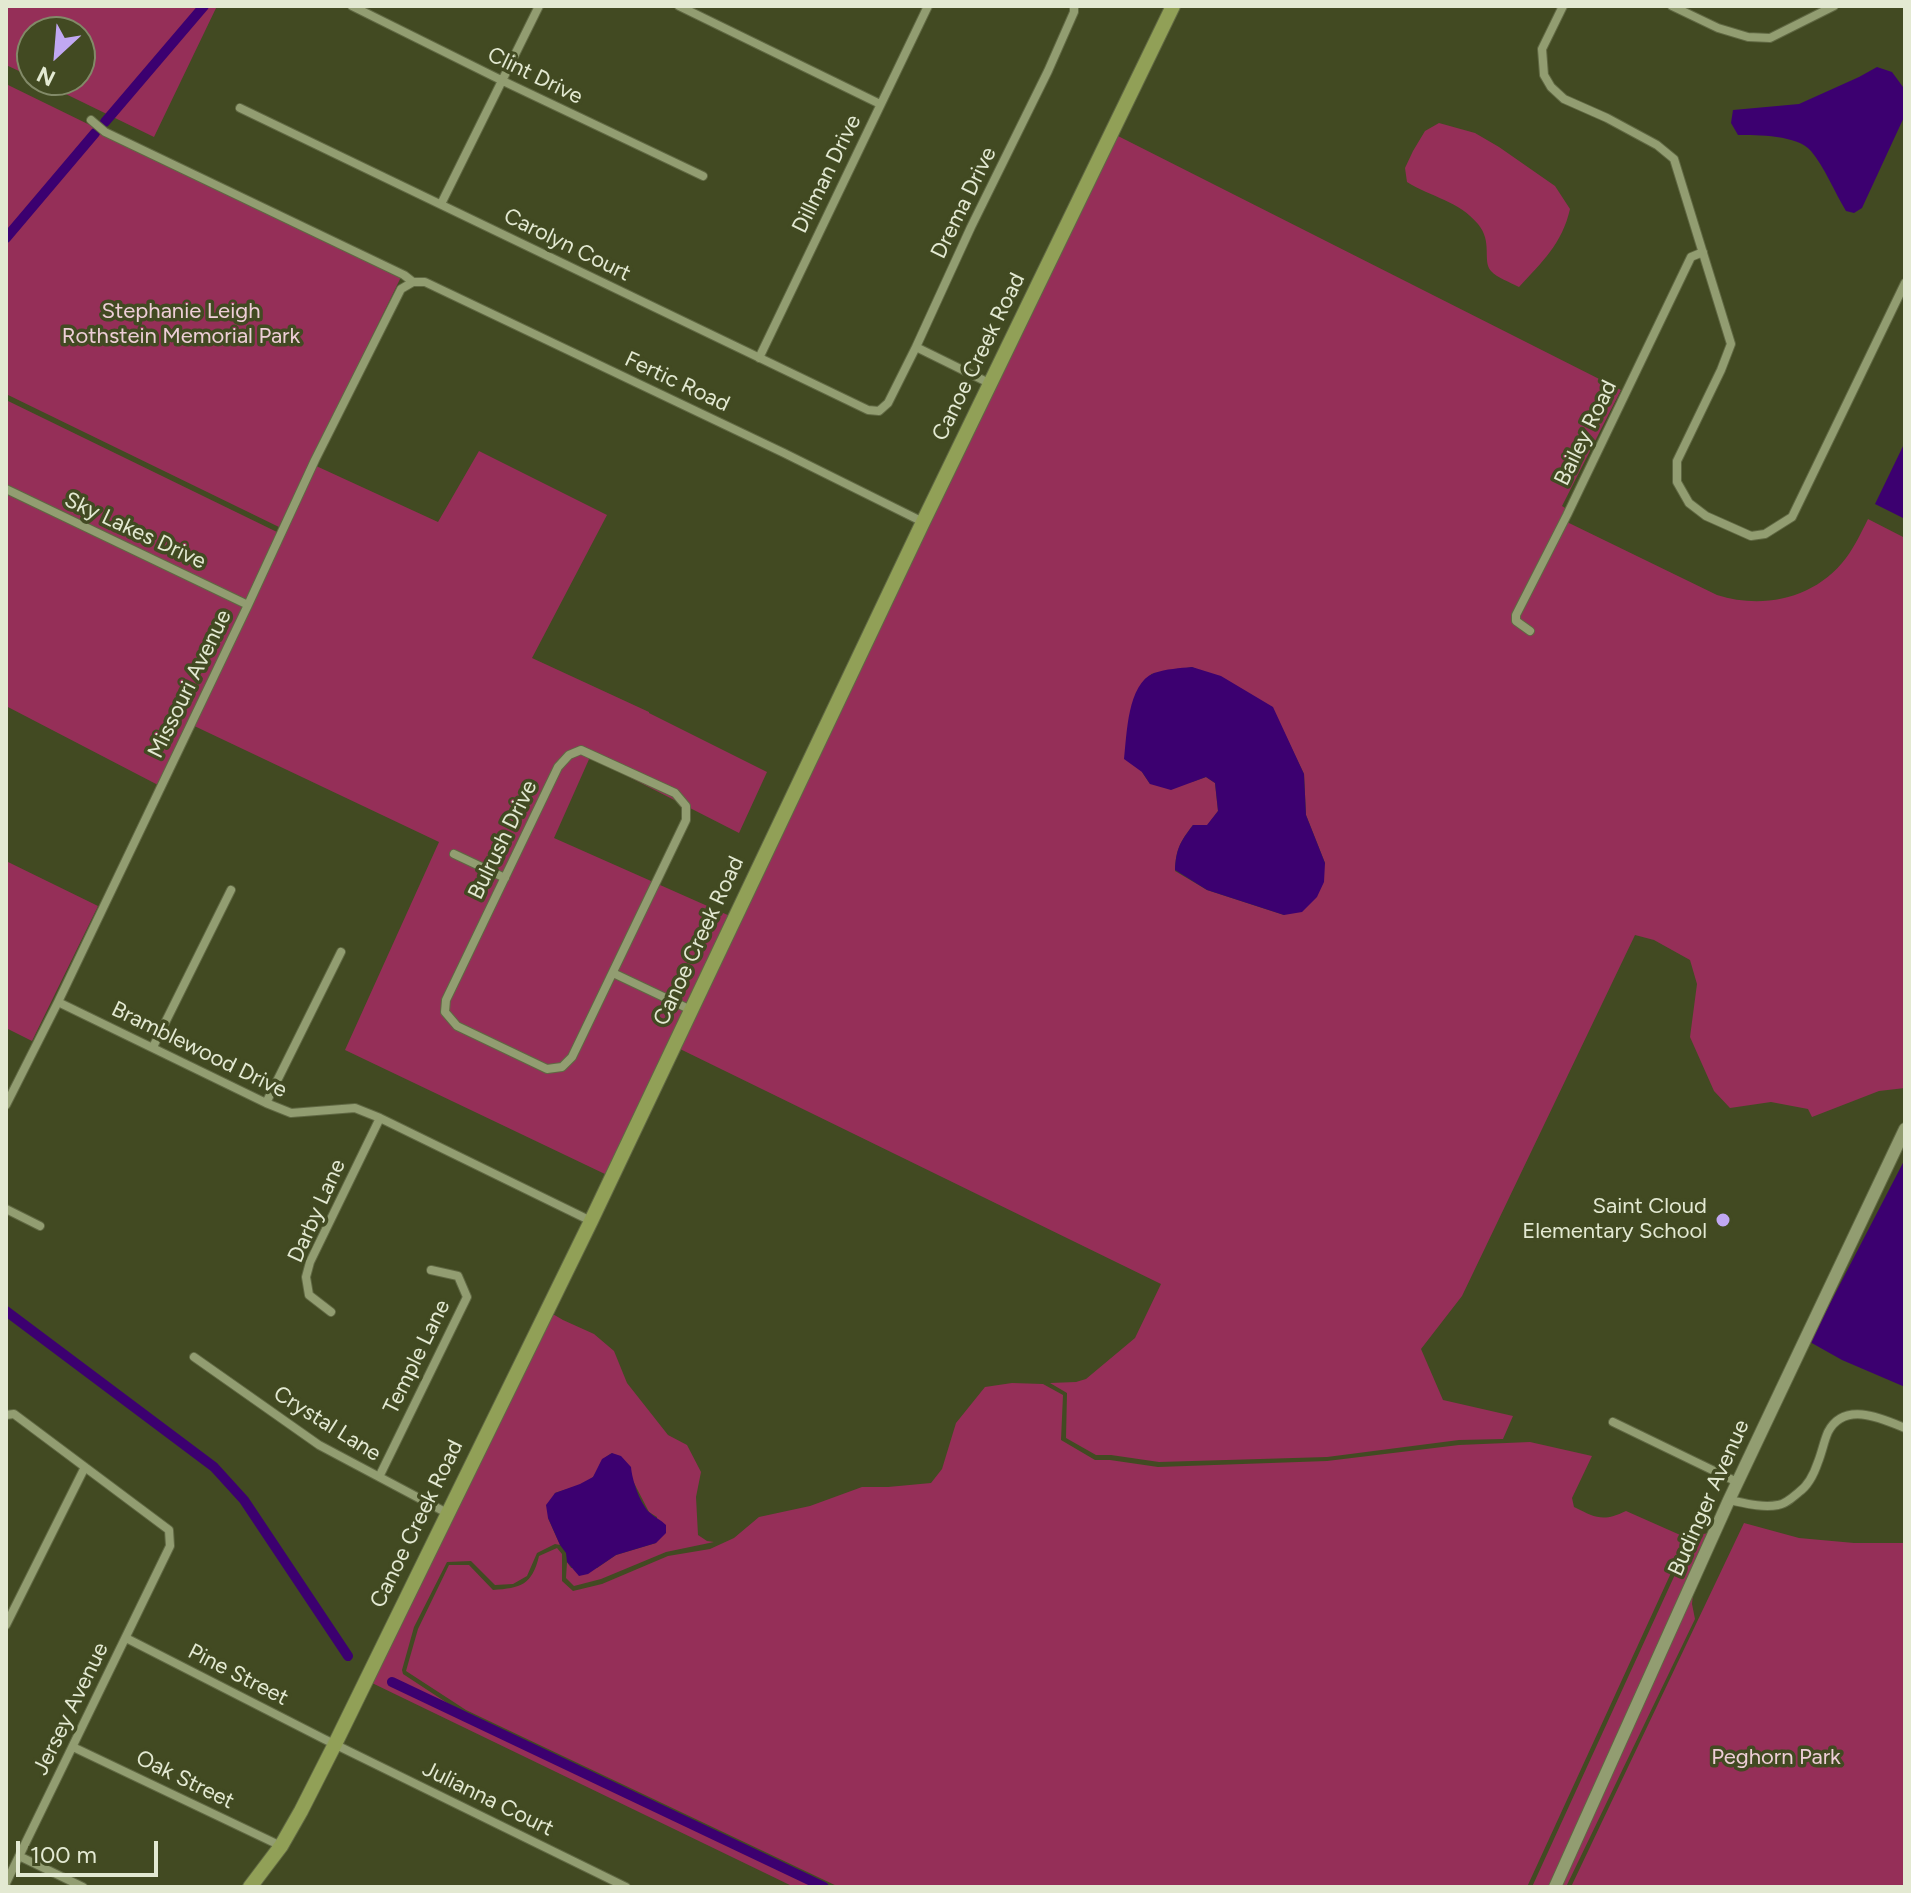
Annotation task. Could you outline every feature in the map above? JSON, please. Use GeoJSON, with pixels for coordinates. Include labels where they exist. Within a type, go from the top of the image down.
{"type":"FeatureCollection","features":[{"type":"Feature","properties":{"kind":"main road","name":"Canoe Creek Road"},"geometry":{"type":"LineString","coordinates":[[250,1887],[281,1846],[335,1744],[591,1221],[923,522],[1173,6]]}},
{"type":"Feature","properties":{"kind":"street","name":"Clint Drive"},"geometry":{"type":"LineString","coordinates":[[352,6],[703,176]]}},
{"type":"Feature","properties":{"kind":"street"},"geometry":{"type":"LineString","coordinates":[[441,204],[539,6]]}},
{"type":"Feature","properties":{"kind":"street"},"geometry":{"type":"LineString","coordinates":[[679,6],[880,104]]}},
{"type":"Feature","properties":{"kind":"street","name":"Dillman Drive"},"geometry":{"type":"LineString","coordinates":[[759,358],[928,6]]}},
{"type":"Feature","properties":{"kind":"street","name":"Drema Drive"},"geometry":{"type":"LineString","coordinates":[[879,411],[888,403],[916,347],[1048,71],[1074,6]]}},
{"type":"Feature","properties":{"kind":"street"},"geometry":{"type":"LineString","coordinates":[[1563,6],[1542,49],[1544,75],[1564,99],[1657,145],[1674,159],[1731,344],[1677,461],[1677,482],[1689,503],[1706,516],[1751,536],[1765,534],[1792,517],[1905,283]]}},
{"type":"Feature","properties":{"kind":"street"},"geometry":{"type":"LineString","coordinates":[[1672,6],[1718,28],[1748,37],[1770,38],[1834,6]]}},
{"type":"Feature","properties":{"kind":"street","name":"Carolyn Court"},"geometry":{"type":"LineString","coordinates":[[240,108],[868,410],[879,411]]}},
{"type":"Feature","properties":{"kind":"street","name":"Fertic Road"},"geometry":{"type":"LineString","coordinates":[[91,120],[105,132],[413,282],[425,282],[923,522]]}},
{"type":"Feature","properties":{"kind":"street","name":"Bailey Road"},"geometry":{"type":"LineString","coordinates":[[1530,631],[1516,621],[1516,615],[1691,257],[1703,252]]}},
{"type":"Feature","properties":{"kind":"street","name":"Missouri Avenue"},"geometry":{"type":"LineString","coordinates":[[6,1105],[315,460],[401,289],[413,282]]}},
{"type":"Feature","properties":{"kind":"street"},"geometry":{"type":"LineString","coordinates":[[916,347],[991,384]]}},
{"type":"Feature","properties":{"kind":"street","name":"Sky Lakes Drive"},"geometry":{"type":"LineString","coordinates":[[6,489],[248,605]]}},
{"type":"Feature","properties":{"kind":"street","name":"Bulrush Drive"},"geometry":{"type":"LineString","coordinates":[[581,750],[675,793],[686,806],[686,820],[613,973],[572,1057],[562,1067],[547,1069],[457,1026],[445,1012],[446,1000],[558,767],[569,755],[581,750]]}},
{"type":"Feature","properties":{"kind":"street"},"geometry":{"type":"LineString","coordinates":[[454,854],[505,878]]}},
{"type":"Feature","properties":{"kind":"street"},"geometry":{"type":"LineString","coordinates":[[153,1047],[231,890]]}},
{"type":"Feature","properties":{"kind":"street"},"geometry":{"type":"LineString","coordinates":[[266,1103],[341,952]]}},
{"type":"Feature","properties":{"kind":"street"},"geometry":{"type":"LineString","coordinates":[[613,973],[691,1010]]}},
{"type":"Feature","properties":{"kind":"street","name":"Bramblewood Drive"},"geometry":{"type":"LineString","coordinates":[[58,1002],[291,1113],[355,1108],[380,1118],[591,1221]]}},
{"type":"Feature","properties":{"kind":"street","name":"Darby Lane"},"geometry":{"type":"LineString","coordinates":[[331,1312],[309,1295],[306,1277],[310,1262],[380,1118]]}},
{"type":"Feature","properties":{"kind":"street","name":"Budinger Avenue"},"geometry":{"type":"LineString","coordinates":[[1555,1887],[1737,1482],[1905,1129]]}},
{"type":"Feature","properties":{"kind":"street"},"geometry":{"type":"LineString","coordinates":[[6,1209],[40,1226]]}},
{"type":"Feature","properties":{"kind":"street","name":"Temple Lane"},"geometry":{"type":"LineString","coordinates":[[379,1477],[467,1297],[458,1276],[431,1270]]}},
{"type":"Feature","properties":{"kind":"street","name":"Crystal Lane"},"geometry":{"type":"LineString","coordinates":[[194,1357],[319,1445],[447,1513]]}},
{"type":"Feature","properties":{"kind":"street","name":"Jersey Avenue"},"geometry":{"type":"LineString","coordinates":[[6,1415],[14,1414],[169,1530],[170,1546],[6,1883]]}},
{"type":"Feature","properties":{"kind":"street"},"geometry":{"type":"LineString","coordinates":[[1729,1500],[1780,1505],[1790,1499],[1805,1488],[1814,1474],[1828,1432],[1845,1415],[1879,1417],[1905,1428]]}},
{"type":"Feature","properties":{"kind":"street"},"geometry":{"type":"LineString","coordinates":[[1613,1422],[1737,1482]]}},
{"type":"Feature","properties":{"kind":"street"},"geometry":{"type":"LineString","coordinates":[[6,1625],[85,1467]]}},
{"type":"Feature","properties":{"kind":"street","name":"Pine Street"},"geometry":{"type":"LineString","coordinates":[[126,1638],[335,1744]]}},
{"type":"Feature","properties":{"kind":"street","name":"Julianna Court"},"geometry":{"type":"LineString","coordinates":[[335,1744],[626,1887]]}},
{"type":"Feature","properties":{"kind":"street","name":"Oak Street"},"geometry":{"type":"LineString","coordinates":[[73,1747],[281,1846]]}},
{"type":"Feature","properties":{"kind":"street"},"geometry":{"type":"LineString","coordinates":[[19,1856],[83,1887]]}},
{"type":"Feature","properties":{"kind":"green space"},"geometry":{"type":"Polygon","coordinates":[[[6,6],[217,6],[154,137],[70,96],[96,96],[96,16],[16,16],[16,70],[6,65],[6,6]]]}},
{"type":"Feature","properties":{"kind":"green space","name":"Stephanie Leigh Rothstein Memorial Park"},"geometry":{"type":"Polygon","coordinates":[[[6,84],[16,89],[16,96],[31,96],[401,277],[279,527],[6,394],[6,84]]]}},
{"type":"Feature","properties":{"kind":"green space"},"geometry":{"type":"Polygon","coordinates":[[[1439,123],[1475,133],[1499,147],[1555,186],[1570,209],[1556,242],[1519,287],[1500,278],[1488,267],[1485,238],[1470,216],[1407,182],[1405,168],[1413,151],[1425,131],[1439,123]]]}},
{"type":"Feature","properties":{"kind":"green space"},"geometry":{"type":"Polygon","coordinates":[[[1116,135],[1621,390],[1562,506],[1570,511],[1566,520],[1569,523],[1717,595],[1753,601],[1788,597],[1820,583],[1846,558],[1868,519],[1905,538],[1905,1088],[1879,1091],[1812,1117],[1808,1109],[1771,1102],[1730,1108],[1714,1091],[1690,1037],[1697,984],[1690,960],[1654,940],[1635,935],[1462,1296],[1421,1349],[1443,1400],[1513,1416],[1503,1439],[1459,1440],[1327,1457],[1159,1462],[1096,1455],[1066,1438],[1067,1393],[1050,1383],[1086,1379],[1135,1338],[1161,1284],[678,1048],[1116,135]],[[1192,667],[1151,674],[1142,772],[1150,784],[1192,782],[1206,777],[1215,783],[1218,811],[1207,826],[1193,825],[1178,851],[1175,871],[1207,890],[1284,915],[1325,863],[1306,815],[1304,774],[1272,707],[1192,667]]]}},
{"type":"Feature","properties":{"kind":"green space"},"geometry":{"type":"Polygon","coordinates":[[[6,400],[277,532],[314,465],[438,522],[479,451],[607,515],[532,658],[649,712],[767,772],[739,833],[590,757],[554,838],[730,916],[607,1175],[345,1050],[439,842],[188,723],[158,785],[6,706],[6,400]]]}},
{"type":"Feature","properties":{"kind":"green space"},"geometry":{"type":"Polygon","coordinates":[[[6,861],[98,906],[32,1041],[6,1028],[6,861]]]}},
{"type":"Feature","properties":{"kind":"green space"},"geometry":{"type":"Polygon","coordinates":[[[551,1313],[594,1334],[614,1351],[627,1383],[668,1435],[687,1445],[701,1472],[696,1497],[698,1535],[714,1542],[666,1552],[601,1579],[574,1586],[566,1578],[567,1562],[571,1568],[597,1568],[616,1555],[656,1543],[657,1517],[649,1512],[632,1479],[612,1453],[588,1481],[555,1493],[548,1518],[560,1545],[555,1544],[537,1553],[527,1576],[513,1584],[495,1585],[471,1561],[447,1562],[414,1627],[403,1674],[464,1714],[828,1887],[794,1887],[370,1682],[551,1313]]]}},
{"type":"Feature","properties":{"kind":"green space"},"geometry":{"type":"Polygon","coordinates":[[[1012,1383],[1043,1384],[1063,1395],[1061,1440],[1095,1460],[1158,1467],[1327,1461],[1459,1445],[1530,1442],[1592,1456],[1572,1498],[1574,1507],[1600,1517],[1611,1517],[1626,1511],[1687,1538],[1527,1887],[839,1887],[466,1710],[406,1671],[418,1629],[449,1565],[469,1565],[493,1590],[511,1588],[529,1579],[539,1556],[557,1548],[562,1554],[562,1581],[573,1591],[602,1584],[668,1556],[710,1549],[734,1538],[759,1517],[810,1506],[862,1487],[931,1483],[942,1469],[956,1423],[985,1387],[1012,1383]]]}},
{"type":"Feature","properties":{"kind":"green space","name":"Peghorn Park"},"geometry":{"type":"Polygon","coordinates":[[[1744,1523],[1799,1538],[1854,1543],[1905,1543],[1905,1887],[1571,1887],[1744,1523]]]}},
{"type":"Feature","properties":{"kind":"green space"},"geometry":{"type":"Polygon","coordinates":[[[1709,1533],[1550,1887],[1532,1887],[1691,1536],[1709,1533]]]}},
{"type":"Feature","properties":{"kind":"green space"},"geometry":{"type":"Polygon","coordinates":[[[1693,1594],[1695,1619],[1566,1887],[1561,1887],[1693,1594]]]}},
{"type":"Feature","properties":{"kind":"shaded area"},"geometry":{"type":"Polygon","coordinates":[[[1877,67],[1892,72],[1903,87],[1905,115],[1862,208],[1854,213],[1846,211],[1820,164],[1805,146],[1777,137],[1738,135],[1731,123],[1733,110],[1799,104],[1877,67]]]}},
{"type":"Feature","properties":{"kind":"shaded area"},"geometry":{"type":"Polygon","coordinates":[[[1905,442],[1905,515],[1903,518],[1875,504],[1905,442]]]}},
{"type":"Feature","properties":{"kind":"shaded area"},"geometry":{"type":"Polygon","coordinates":[[[1192,667],[1221,676],[1273,707],[1304,774],[1306,815],[1325,863],[1324,882],[1317,897],[1302,912],[1284,915],[1207,890],[1175,870],[1182,841],[1193,825],[1207,825],[1218,811],[1215,783],[1206,777],[1171,790],[1150,784],[1142,772],[1124,759],[1130,711],[1138,688],[1154,673],[1192,667]]]}},
{"type":"Feature","properties":{"kind":"shaded area"},"geometry":{"type":"Polygon","coordinates":[[[1905,1159],[1905,1387],[1842,1360],[1810,1342],[1905,1159]]]}},
{"type":"Feature","properties":{"kind":"shaded area"},"geometry":{"type":"Polygon","coordinates":[[[612,1453],[621,1456],[631,1467],[643,1503],[666,1525],[666,1533],[656,1543],[616,1555],[588,1574],[579,1576],[567,1562],[566,1553],[548,1518],[546,1505],[555,1493],[593,1477],[602,1459],[612,1453]]]}},
{"type":"Feature","properties":{"kind":"waterway"},"geometry":{"type":"LineString","coordinates":[[105,122],[204,6]]}},
{"type":"Feature","properties":{"kind":"waterway"},"geometry":{"type":"LineString","coordinates":[[6,238],[95,133]]}},
{"type":"Feature","properties":{"kind":"waterway"},"geometry":{"type":"LineString","coordinates":[[6,1311],[214,1467],[244,1500],[348,1656]]}},
{"type":"Feature","properties":{"kind":"waterway"},"geometry":{"type":"LineString","coordinates":[[392,1682],[824,1887]]}},
{"type":"Feature","properties":{"kind":"place","name":"Saint Cloud Elementary School"},"geometry":{"type":"Point","coordinates":[1723,1220]}}]}
